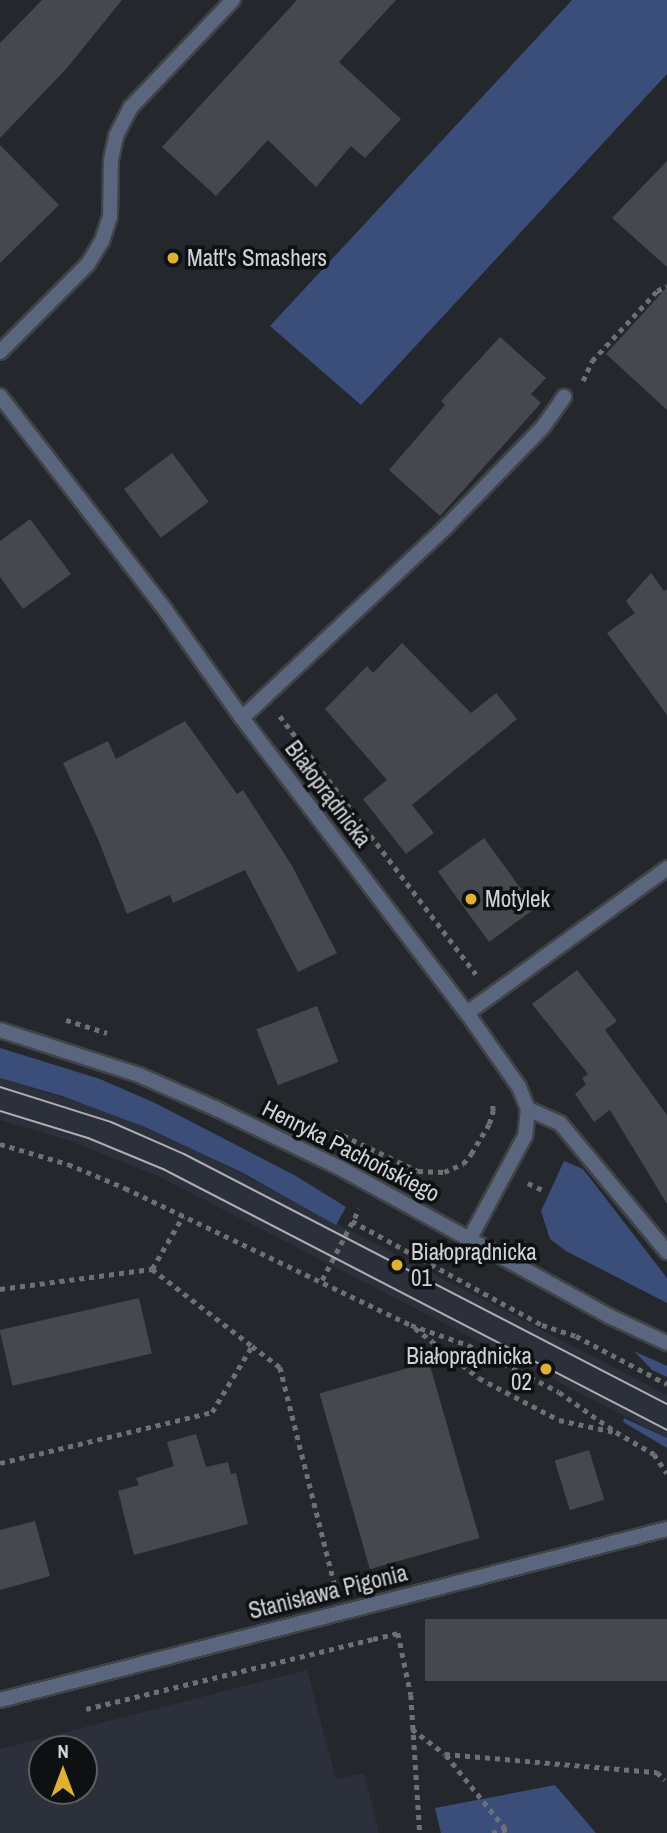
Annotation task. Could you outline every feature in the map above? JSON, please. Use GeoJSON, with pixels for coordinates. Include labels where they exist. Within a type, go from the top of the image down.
{"type":"FeatureCollection","features":[{"type":"Feature","properties":{"kind":"street"},"geometry":{"type":"LineString","coordinates":[[0,352],[88,264],[102,241],[110,217],[111,160],[116,136],[131,107],[233,0]]}},
{"type":"Feature","properties":{"kind":"street","name":"Białoprądnicka"},"geometry":{"type":"LineString","coordinates":[[0,396],[161,604],[242,718],[467,1013],[513,1076],[528,1110]]}},
{"type":"Feature","properties":{"kind":"street"},"geometry":{"type":"LineString","coordinates":[[242,718],[447,526],[543,427],[564,397]]}},
{"type":"Feature","properties":{"kind":"street"},"geometry":{"type":"LineString","coordinates":[[467,1013],[667,868]]}},
{"type":"Feature","properties":{"kind":"street","name":"Henryka Pachońskiego"},"geometry":{"type":"LineString","coordinates":[[0,1030],[139,1076],[229,1115],[374,1186],[609,1316],[667,1343]]}},
{"type":"Feature","properties":{"kind":"street"},"geometry":{"type":"LineString","coordinates":[[470,1238],[525,1136],[528,1110],[561,1123],[667,1252]]}},
{"type":"Feature","properties":{"kind":"street","name":"Stanisława Pigonia"},"geometry":{"type":"LineString","coordinates":[[0,1700],[667,1529]]}},
{"type":"Feature","properties":{"kind":"path"},"geometry":{"type":"LineString","coordinates":[[54,1016],[94,1027],[118,1038]]}},
{"type":"Feature","properties":{"kind":"path"},"geometry":{"type":"LineString","coordinates":[[321,1126],[427,1172],[444,1172],[463,1164],[489,1124],[493,1111],[489,1093]]}},
{"type":"Feature","properties":{"kind":"path"},"geometry":{"type":"LineString","coordinates":[[0,1144],[68,1164],[321,1280],[411,1325],[468,1345],[559,1392],[616,1433],[654,1454],[667,1473]]}},
{"type":"Feature","properties":{"kind":"path"},"geometry":{"type":"LineString","coordinates":[[321,1280],[390,1157]]}},
{"type":"Feature","properties":{"kind":"path"},"geometry":{"type":"LineString","coordinates":[[152,1269],[183,1216]]}},
{"type":"Feature","properties":{"kind":"path"},"geometry":{"type":"LineString","coordinates":[[352,1221],[542,1325],[576,1336],[667,1384]]}},
{"type":"Feature","properties":{"kind":"path"},"geometry":{"type":"LineString","coordinates":[[0,1289],[152,1269],[280,1367],[341,1612]]}},
{"type":"Feature","properties":{"kind":"path"},"geometry":{"type":"LineString","coordinates":[[411,1325],[479,1378],[559,1420],[616,1433]]}},
{"type":"Feature","properties":{"kind":"path"},"geometry":{"type":"LineString","coordinates":[[0,1463],[212,1412],[252,1346]]}},
{"type":"Feature","properties":{"kind":"path"},"geometry":{"type":"LineString","coordinates":[[364,1607],[373,1639]]}},
{"type":"Feature","properties":{"kind":"path"},"geometry":{"type":"LineString","coordinates":[[80,1711],[398,1633],[411,1695],[420,1833]]}},
{"type":"Feature","properties":{"kind":"path"},"geometry":{"type":"LineString","coordinates":[[412,1729],[445,1754],[508,1831]]}},
{"type":"Feature","properties":{"kind":"path"},"geometry":{"type":"LineString","coordinates":[[445,1754],[657,1772],[665,1780]]}},
{"type":"Feature","properties":{"kind":"path"},"geometry":{"type":"LineString","coordinates":[[492,1833],[508,1831]]}},
{"type":"Feature","properties":{"kind":"shaded area"},"geometry":{"type":"Polygon","coordinates":[[[572,0],[667,0],[667,74],[361,405],[270,326],[572,0]]]}},
{"type":"Feature","properties":{"kind":"shaded area"},"geometry":{"type":"Polygon","coordinates":[[[0,1048],[100,1079],[155,1103],[296,1176],[346,1207],[336,1225],[243,1173],[145,1127],[62,1096],[0,1078],[0,1048]]]}},
{"type":"Feature","properties":{"kind":"shaded area"},"geometry":{"type":"Polygon","coordinates":[[[0,1078],[106,1111],[178,1141],[667,1395],[667,1438],[160,1177],[71,1141],[0,1120],[0,1078]]]}},
{"type":"Feature","properties":{"kind":"shaded area"},"geometry":{"type":"Polygon","coordinates":[[[564,1161],[583,1169],[667,1278],[667,1303],[566,1251],[550,1239],[541,1211],[564,1161]]]}},
{"type":"Feature","properties":{"kind":"shaded area"},"geometry":{"type":"Polygon","coordinates":[[[634,1351],[667,1366],[667,1377],[652,1370],[634,1351]]]}},
{"type":"Feature","properties":{"kind":"shaded area"},"geometry":{"type":"Polygon","coordinates":[[[624,1418],[667,1438],[667,1448],[623,1422],[624,1418]]]}},
{"type":"Feature","properties":{"kind":"shaded area"},"geometry":{"type":"Polygon","coordinates":[[[307,1670],[336,1779],[364,1773],[379,1833],[0,1833],[0,1749],[28,1742],[28,1805],[98,1805],[98,1735],[54,1735],[307,1670]]]}},
{"type":"Feature","properties":{"kind":"shaded area"},"geometry":{"type":"Polygon","coordinates":[[[555,1785],[596,1833],[441,1833],[435,1808],[555,1785]]]}},
{"type":"Feature","properties":{"kind":"building"},"geometry":{"type":"Polygon","coordinates":[[[42,0],[122,0],[67,68],[0,138],[0,43],[42,0]]]}},
{"type":"Feature","properties":{"kind":"building"},"geometry":{"type":"Polygon","coordinates":[[[297,0],[396,0],[339,62],[401,119],[365,158],[351,146],[316,187],[268,140],[216,196],[162,147],[297,0]]]}},
{"type":"Feature","properties":{"kind":"building"},"geometry":{"type":"Polygon","coordinates":[[[0,145],[59,205],[0,263],[0,145]]]}},
{"type":"Feature","properties":{"kind":"building"},"geometry":{"type":"Polygon","coordinates":[[[667,161],[667,267],[612,218],[667,161]]]}},
{"type":"Feature","properties":{"kind":"building"},"geometry":{"type":"Polygon","coordinates":[[[667,287],[667,410],[606,354],[667,287]]]}},
{"type":"Feature","properties":{"kind":"building"},"geometry":{"type":"Polygon","coordinates":[[[500,337],[546,378],[531,394],[541,403],[440,516],[389,470],[445,405],[441,401],[500,337]]]}},
{"type":"Feature","properties":{"kind":"building"},"geometry":{"type":"Polygon","coordinates":[[[172,453],[209,502],[161,538],[124,489],[172,453]]]}},
{"type":"Feature","properties":{"kind":"building"},"geometry":{"type":"Polygon","coordinates":[[[30,519],[71,574],[23,609],[0,577],[0,541],[30,519]]]}},
{"type":"Feature","properties":{"kind":"building"},"geometry":{"type":"Polygon","coordinates":[[[651,573],[664,591],[667,589],[667,715],[607,633],[635,613],[626,601],[651,573]]]}},
{"type":"Feature","properties":{"kind":"building"},"geometry":{"type":"Polygon","coordinates":[[[402,643],[471,713],[496,693],[517,719],[412,805],[434,833],[406,854],[363,799],[387,780],[325,709],[367,666],[373,673],[402,643]]]}},
{"type":"Feature","properties":{"kind":"building"},"geometry":{"type":"Polygon","coordinates":[[[185,721],[237,794],[243,790],[291,864],[337,953],[298,972],[245,870],[173,903],[170,895],[127,914],[98,839],[63,763],[108,741],[116,759],[185,721]]]}},
{"type":"Feature","properties":{"kind":"building"},"geometry":{"type":"Polygon","coordinates":[[[484,838],[535,908],[489,942],[438,872],[484,838]]]}},
{"type":"Feature","properties":{"kind":"building"},"geometry":{"type":"Polygon","coordinates":[[[577,970],[617,1021],[605,1030],[667,1115],[667,1204],[610,1110],[594,1122],[575,1094],[586,1084],[582,1078],[588,1074],[532,1004],[577,970]]]}},
{"type":"Feature","properties":{"kind":"building"},"geometry":{"type":"Polygon","coordinates":[[[317,1006],[339,1062],[278,1085],[256,1029],[317,1006]]]}},
{"type":"Feature","properties":{"kind":"building"},"geometry":{"type":"Polygon","coordinates":[[[139,1298],[152,1354],[12,1386],[0,1330],[139,1298]]]}},
{"type":"Feature","properties":{"kind":"building"},"geometry":{"type":"Polygon","coordinates":[[[429,1362],[479,1538],[370,1569],[319,1393],[429,1362]]]}},
{"type":"Feature","properties":{"kind":"building"},"geometry":{"type":"Polygon","coordinates":[[[196,1434],[206,1467],[228,1462],[231,1474],[236,1473],[248,1524],[134,1555],[118,1491],[139,1485],[136,1478],[174,1466],[167,1442],[196,1434]]]}},
{"type":"Feature","properties":{"kind":"building"},"geometry":{"type":"Polygon","coordinates":[[[589,1450],[604,1500],[570,1510],[555,1461],[589,1450]]]}},
{"type":"Feature","properties":{"kind":"building"},"geometry":{"type":"Polygon","coordinates":[[[35,1521],[50,1576],[0,1590],[0,1530],[35,1521]]]}},
{"type":"Feature","properties":{"kind":"building"},"geometry":{"type":"Polygon","coordinates":[[[425,1619],[667,1619],[667,1681],[425,1681],[425,1619]]]}},
{"type":"Feature","properties":{"kind":"tram line"},"geometry":{"type":"LineString","coordinates":[[0,1087],[111,1122],[184,1154],[667,1404]]}},
{"type":"Feature","properties":{"kind":"tram line"},"geometry":{"type":"LineString","coordinates":[[0,1111],[88,1138],[163,1169],[667,1430]]}},
{"type":"Feature","properties":{"kind":"place","name":"Matt's Smashers"},"geometry":{"type":"Point","coordinates":[173,258]}},
{"type":"Feature","properties":{"kind":"place","name":"Motylek"},"geometry":{"type":"Point","coordinates":[471,899]}},
{"type":"Feature","properties":{"kind":"place","name":"Białoprądnicka 01"},"geometry":{"type":"Point","coordinates":[397,1265]}},
{"type":"Feature","properties":{"kind":"place","name":"Białoprądnicka 02"},"geometry":{"type":"Point","coordinates":[546,1369]}}]}
